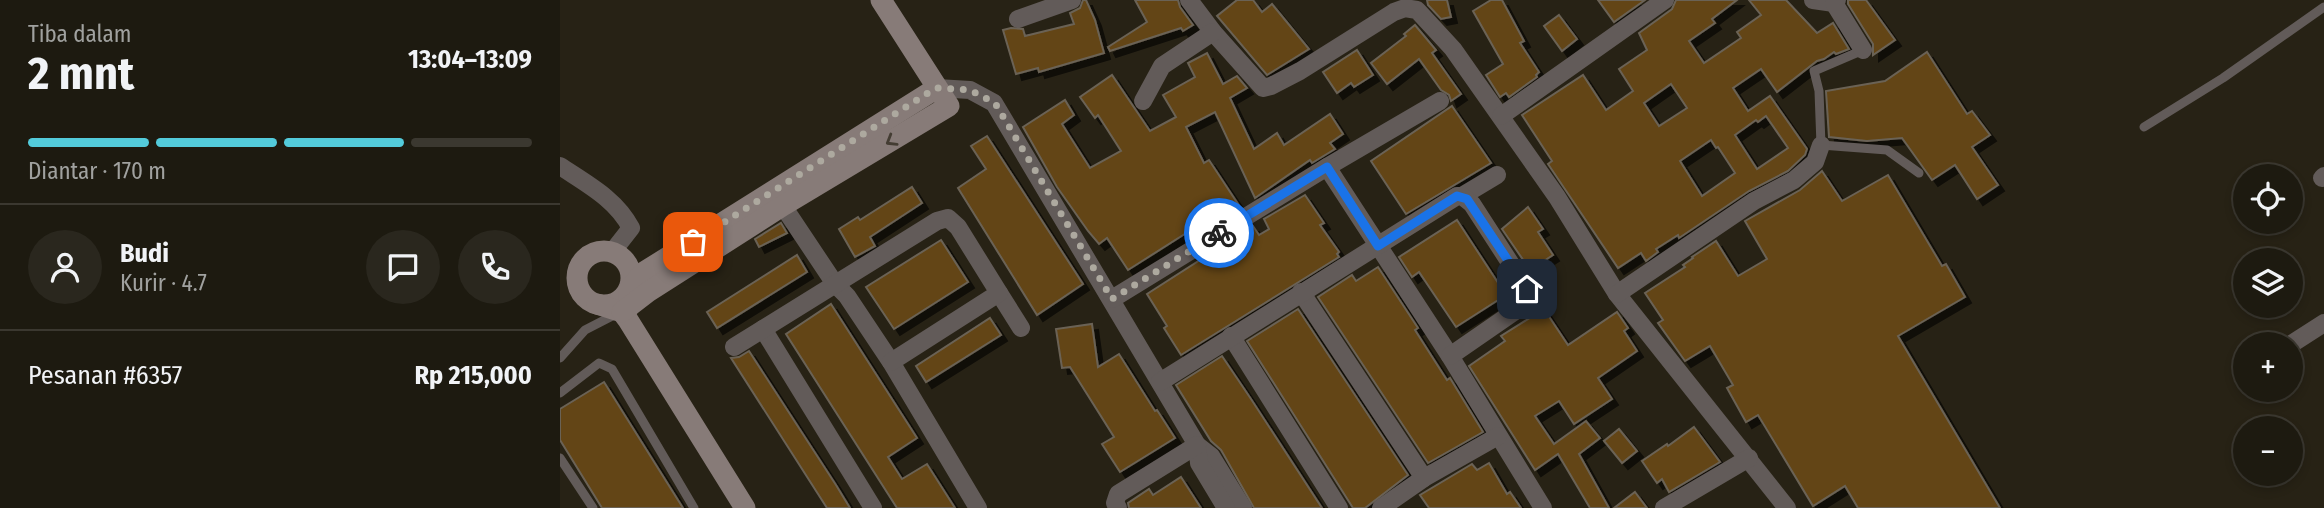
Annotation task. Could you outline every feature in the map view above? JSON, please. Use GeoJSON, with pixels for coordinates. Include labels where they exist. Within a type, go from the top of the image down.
{"type":"FeatureCollection","features":[{"type":"Feature","properties":{"kind":"street"},"geometry":{"type":"LineString","coordinates":[[881,0],[936,88],[954,98]]}},
{"type":"Feature","properties":{"kind":"street"},"geometry":{"type":"LineString","coordinates":[[1018,19],[1072,0]]}},
{"type":"Feature","properties":{"kind":"street"},"geometry":{"type":"LineString","coordinates":[[1189,0],[1213,32],[1263,88],[1300,71],[1394,12],[1405,8],[1417,10],[1453,49],[1501,116],[1617,293],[1787,508]]}},
{"type":"Feature","properties":{"kind":"street"},"geometry":{"type":"LineString","coordinates":[[1501,116],[1665,0]]}},
{"type":"Feature","properties":{"kind":"street"},"geometry":{"type":"LineString","coordinates":[[1813,0],[1836,2],[1863,50]]}},
{"type":"Feature","properties":{"kind":"street"},"geometry":{"type":"LineString","coordinates":[[1143,101],[1162,66],[1213,32]]}},
{"type":"Feature","properties":{"kind":"street"},"geometry":{"type":"LineString","coordinates":[[745,508],[626,302],[632,280],[627,262],[613,251],[595,251],[582,261],[576,278],[582,295],[597,304],[626,302],[648,292],[936,88]]}},
{"type":"Feature","properties":{"kind":"street"},"geometry":{"type":"LineString","coordinates":[[783,195],[970,90],[995,103],[1197,445],[1211,456],[1243,508]]}},
{"type":"Feature","properties":{"kind":"street"},"geometry":{"type":"LineString","coordinates":[[1112,299],[1327,167],[1440,102]]}},
{"type":"Feature","properties":{"kind":"street"},"geometry":{"type":"LineString","coordinates":[[1617,293],[1754,201],[1794,180],[1815,162],[1821,145]]}},
{"type":"Feature","properties":{"kind":"street"},"geometry":{"type":"LineString","coordinates":[[560,166],[608,198],[625,216],[631,228],[613,251]]}},
{"type":"Feature","properties":{"kind":"street"},"geometry":{"type":"LineString","coordinates":[[1327,167],[1450,356],[1543,508]]}},
{"type":"Feature","properties":{"kind":"street"},"geometry":{"type":"LineString","coordinates":[[1160,382],[1457,196],[1462,196],[1497,175]]}},
{"type":"Feature","properties":{"kind":"street"},"geometry":{"type":"LineString","coordinates":[[783,195],[891,362],[978,508]]}},
{"type":"Feature","properties":{"kind":"street"},"geometry":{"type":"LineString","coordinates":[[1450,356],[1521,307],[1528,296],[1527,289],[1472,204],[1462,196]]}},
{"type":"Feature","properties":{"kind":"street"},"geometry":{"type":"LineString","coordinates":[[734,347],[842,286],[937,220],[948,218],[958,227],[1021,328]]}},
{"type":"Feature","properties":{"kind":"street"},"geometry":{"type":"LineString","coordinates":[[1301,292],[1424,478]]}},
{"type":"Feature","properties":{"kind":"street"},"geometry":{"type":"LineString","coordinates":[[891,362],[999,293]]}},
{"type":"Feature","properties":{"kind":"street"},"geometry":{"type":"LineString","coordinates":[[2303,337],[2324,323]]}},
{"type":"Feature","properties":{"kind":"street"},"geometry":{"type":"LineString","coordinates":[[763,330],[873,508]]}},
{"type":"Feature","properties":{"kind":"street"},"geometry":{"type":"LineString","coordinates":[[1231,336],[1339,508]]}},
{"type":"Feature","properties":{"kind":"street"},"geometry":{"type":"LineString","coordinates":[[1381,508],[1424,478],[1498,436]]}},
{"type":"Feature","properties":{"kind":"street"},"geometry":{"type":"LineString","coordinates":[[1118,508],[1115,503],[1118,494],[1197,445]]}},
{"type":"Feature","properties":{"kind":"street"},"geometry":{"type":"LineString","coordinates":[[1197,445],[1199,463],[1226,508]]}},
{"type":"Feature","properties":{"kind":"street"},"geometry":{"type":"LineString","coordinates":[[1664,508],[1749,458]]}},
{"type":"Feature","properties":{"kind":"lane"},"geometry":{"type":"LineString","coordinates":[[2144,127],[2223,78],[2324,7]]}},
{"type":"Feature","properties":{"kind":"lane"},"geometry":{"type":"LineString","coordinates":[[1863,50],[1814,71],[1819,90],[1821,145],[1887,150],[1919,173]]}},
{"type":"Feature","properties":{"kind":"lane"},"geometry":{"type":"LineString","coordinates":[[560,358],[584,330],[626,302]]}},
{"type":"Feature","properties":{"kind":"lane"},"geometry":{"type":"LineString","coordinates":[[560,393],[599,363],[612,369],[694,508]]}},
{"type":"Feature","properties":{"kind":"lane"},"geometry":{"type":"LineString","coordinates":[[560,458],[593,508]]}},
{"type":"Feature","properties":{"kind":"building"},"geometry":{"type":"Polygon","coordinates":[[[1083,0],[1086,0],[1095,20],[1104,53],[1039,72],[1038,68],[1016,74],[1003,30],[1023,29],[1025,36],[1074,24],[1070,13],[1080,8],[1083,0]]]}},
{"type":"Feature","properties":{"kind":"building"},"geometry":{"type":"Polygon","coordinates":[[[1135,0],[1178,0],[1193,25],[1183,31],[1181,28],[1110,51],[1108,47],[1147,22],[1135,0]]]}},
{"type":"Feature","properties":{"kind":"building"},"geometry":{"type":"Polygon","coordinates":[[[1237,0],[1253,0],[1262,12],[1272,4],[1309,49],[1267,75],[1217,16],[1237,0]]]}},
{"type":"Feature","properties":{"kind":"building"},"geometry":{"type":"Polygon","coordinates":[[[1427,0],[1447,0],[1451,17],[1441,19],[1428,5],[1427,0]]]}},
{"type":"Feature","properties":{"kind":"building"},"geometry":{"type":"Polygon","coordinates":[[[1491,0],[1502,0],[1524,41],[1520,43],[1539,72],[1537,77],[1509,97],[1506,93],[1500,97],[1486,75],[1503,64],[1473,11],[1491,0]]]}},
{"type":"Feature","properties":{"kind":"building"},"geometry":{"type":"Polygon","coordinates":[[[1598,0],[1645,0],[1614,22],[1598,0]]]}},
{"type":"Feature","properties":{"kind":"building"},"geometry":{"type":"Polygon","coordinates":[[[1676,0],[1737,0],[1712,19],[1715,23],[1689,41],[1704,63],[1741,38],[1737,32],[1761,15],[1749,0],[1786,0],[1817,33],[1833,23],[1849,49],[1836,54],[1834,52],[1817,61],[1777,92],[1761,69],[1733,88],[1748,111],[1770,96],[1807,149],[1805,155],[1788,171],[1749,191],[1679,238],[1678,235],[1656,249],[1658,252],[1646,261],[1641,253],[1618,268],[1548,164],[1552,161],[1522,115],[1583,75],[1606,110],[1633,91],[1619,69],[1647,50],[1639,33],[1672,9],[1676,0]],[[1671,84],[1644,103],[1659,126],[1687,108],[1671,84]],[[1766,116],[1758,122],[1756,120],[1735,135],[1757,169],[1788,148],[1766,116]],[[1711,140],[1680,161],[1702,196],[1735,173],[1711,140]]]}},
{"type":"Feature","properties":{"kind":"building"},"geometry":{"type":"Polygon","coordinates":[[[1848,0],[1866,0],[1895,40],[1873,55],[1873,44],[1848,0]]]}},
{"type":"Feature","properties":{"kind":"building"},"geometry":{"type":"Polygon","coordinates":[[[1559,15],[1577,39],[1562,51],[1544,26],[1559,15]]]}},
{"type":"Feature","properties":{"kind":"building"},"geometry":{"type":"Polygon","coordinates":[[[1415,25],[1436,50],[1432,53],[1461,94],[1451,101],[1419,59],[1387,84],[1371,63],[1406,36],[1404,34],[1415,25]]]}},
{"type":"Feature","properties":{"kind":"building"},"geometry":{"type":"Polygon","coordinates":[[[1357,50],[1373,75],[1354,87],[1351,83],[1337,93],[1323,72],[1357,50]]]}},
{"type":"Feature","properties":{"kind":"building"},"geometry":{"type":"Polygon","coordinates":[[[1927,52],[1967,114],[1972,111],[1990,135],[1972,147],[1998,185],[1977,199],[1955,165],[1932,180],[1902,138],[1867,141],[1829,137],[1826,91],[1885,81],[1927,52]]]}},
{"type":"Feature","properties":{"kind":"building"},"geometry":{"type":"Polygon","coordinates":[[[1207,53],[1223,84],[1237,76],[1247,88],[1230,98],[1254,149],[1277,133],[1284,145],[1330,114],[1343,134],[1330,143],[1335,149],[1312,163],[1310,160],[1255,198],[1215,112],[1186,127],[1204,163],[1209,160],[1240,207],[1195,235],[1191,230],[1128,270],[1107,238],[1099,244],[1088,231],[1057,187],[1023,127],[1065,100],[1074,115],[1062,124],[1090,168],[1121,151],[1098,115],[1095,118],[1080,97],[1112,75],[1150,131],[1176,117],[1163,95],[1195,77],[1188,63],[1207,53]]]}},
{"type":"Feature","properties":{"kind":"building"},"geometry":{"type":"Polygon","coordinates":[[[1452,106],[1491,163],[1406,214],[1371,161],[1452,106]]]}},
{"type":"Feature","properties":{"kind":"building"},"geometry":{"type":"Polygon","coordinates":[[[987,136],[1083,284],[1037,315],[958,188],[986,169],[971,146],[987,136]]]}},
{"type":"Feature","properties":{"kind":"building"},"geometry":{"type":"Polygon","coordinates":[[[1822,171],[1842,201],[1888,175],[1942,266],[1946,264],[1965,297],[1898,336],[2000,508],[1858,508],[1845,486],[1813,506],[1758,415],[1746,422],[1727,388],[1733,385],[1710,346],[1685,361],[1658,323],[1663,320],[1645,293],[1685,267],[1683,265],[1692,257],[1716,241],[1738,276],[1767,259],[1745,221],[1800,190],[1822,171]]]}},
{"type":"Feature","properties":{"kind":"building"},"geometry":{"type":"Polygon","coordinates":[[[912,187],[922,203],[870,237],[875,246],[855,257],[839,229],[858,217],[860,220],[912,187]]]}},
{"type":"Feature","properties":{"kind":"building"},"geometry":{"type":"Polygon","coordinates":[[[1305,195],[1324,223],[1320,225],[1339,252],[1339,257],[1181,355],[1147,294],[1253,226],[1259,235],[1269,229],[1264,219],[1305,195]]]}},
{"type":"Feature","properties":{"kind":"building"},"geometry":{"type":"Polygon","coordinates":[[[1528,207],[1543,229],[1538,232],[1553,255],[1530,270],[1502,229],[1528,207]]]}},
{"type":"Feature","properties":{"kind":"building"},"geometry":{"type":"Polygon","coordinates":[[[1457,220],[1506,295],[1456,327],[1419,272],[1412,277],[1399,257],[1457,220]]]}},
{"type":"Feature","properties":{"kind":"building"},"geometry":{"type":"Polygon","coordinates":[[[781,223],[787,233],[759,247],[755,239],[781,223]]]}},
{"type":"Feature","properties":{"kind":"building"},"geometry":{"type":"Polygon","coordinates":[[[941,240],[968,282],[894,329],[866,287],[941,240]]]}},
{"type":"Feature","properties":{"kind":"building"},"geometry":{"type":"Polygon","coordinates":[[[797,255],[807,272],[717,328],[707,312],[797,255]]]}},
{"type":"Feature","properties":{"kind":"building"},"geometry":{"type":"Polygon","coordinates":[[[1378,267],[1418,328],[1415,330],[1447,380],[1450,378],[1483,432],[1428,463],[1318,297],[1352,275],[1356,281],[1378,267]]]}},
{"type":"Feature","properties":{"kind":"building"},"geometry":{"type":"Polygon","coordinates":[[[831,304],[917,438],[888,457],[902,479],[927,464],[955,508],[897,508],[786,334],[831,304]]]}},
{"type":"Feature","properties":{"kind":"building"},"geometry":{"type":"Polygon","coordinates":[[[1298,309],[1408,475],[1365,508],[1353,508],[1247,341],[1298,309]]]}},
{"type":"Feature","properties":{"kind":"building"},"geometry":{"type":"Polygon","coordinates":[[[1544,309],[1568,345],[1617,312],[1628,328],[1624,331],[1637,351],[1598,378],[1612,399],[1574,424],[1559,401],[1535,416],[1554,444],[1586,421],[1600,438],[1579,454],[1609,508],[1590,508],[1558,454],[1535,470],[1469,366],[1505,341],[1501,336],[1544,309]]]}},
{"type":"Feature","properties":{"kind":"building"},"geometry":{"type":"Polygon","coordinates":[[[990,318],[1001,335],[926,382],[916,366],[990,318]]]}},
{"type":"Feature","properties":{"kind":"building"},"geometry":{"type":"Polygon","coordinates":[[[1092,324],[1098,367],[1119,354],[1175,438],[1120,472],[1102,444],[1114,437],[1070,367],[1062,368],[1056,329],[1092,324]]]}},
{"type":"Feature","properties":{"kind":"building"},"geometry":{"type":"Polygon","coordinates":[[[749,351],[850,508],[827,508],[731,358],[749,351]]]}},
{"type":"Feature","properties":{"kind":"building"},"geometry":{"type":"Polygon","coordinates":[[[1222,356],[1322,508],[1254,508],[1221,450],[1211,441],[1176,385],[1222,356]]]}},
{"type":"Feature","properties":{"kind":"building"},"geometry":{"type":"Polygon","coordinates":[[[604,382],[683,508],[602,508],[560,440],[560,409],[604,382]]]}},
{"type":"Feature","properties":{"kind":"building"},"geometry":{"type":"Polygon","coordinates":[[[1694,427],[1720,462],[1669,492],[1662,479],[1657,483],[1642,461],[1694,427]]]}},
{"type":"Feature","properties":{"kind":"building"},"geometry":{"type":"Polygon","coordinates":[[[1619,429],[1637,451],[1622,463],[1604,441],[1619,429]]]}},
{"type":"Feature","properties":{"kind":"building"},"geometry":{"type":"Polygon","coordinates":[[[1489,463],[1507,494],[1510,492],[1521,508],[1429,508],[1420,495],[1472,464],[1477,470],[1489,463]]]}},
{"type":"Feature","properties":{"kind":"building"},"geometry":{"type":"Polygon","coordinates":[[[1181,477],[1201,508],[1129,508],[1128,503],[1149,489],[1153,495],[1181,477]]]}},
{"type":"Feature","properties":{"kind":"building"},"geometry":{"type":"Polygon","coordinates":[[[1635,492],[1647,508],[1614,508],[1635,492]]]}},
{"type":"Feature","properties":{"kind":"way so far"},"geometry":{"type":"LineString","coordinates":[[693,242],[936,88],[970,90],[995,103],[1112,299],[1219,233]]}},
{"type":"Feature","properties":{"kind":"route"},"geometry":{"type":"LineString","coordinates":[[1219,233],[1327,167],[1378,246],[1457,196],[1467,199],[1527,289]]}}]}
